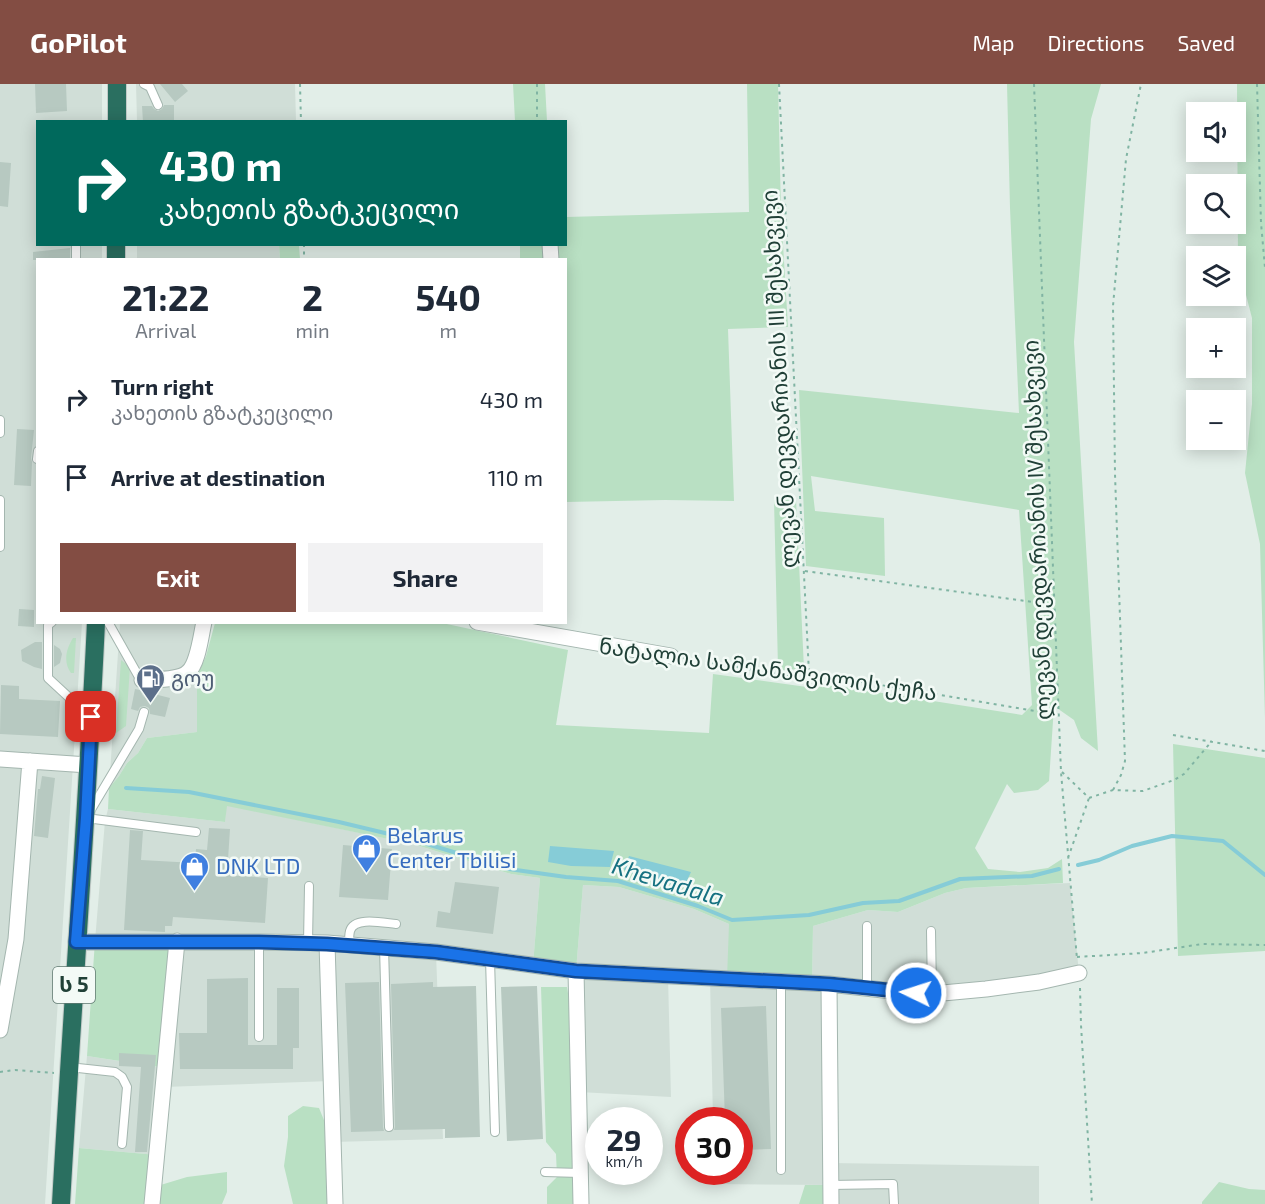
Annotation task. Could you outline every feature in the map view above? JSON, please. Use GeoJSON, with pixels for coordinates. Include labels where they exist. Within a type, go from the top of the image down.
{"type":"FeatureCollection","features":[{"type":"Feature","properties":{"kind":"highway"},"geometry":{"type":"LineString","coordinates":[[117,84],[117,120]]}},
{"type":"Feature","properties":{"kind":"highway","name":"ს 5"},"geometry":{"type":"LineString","coordinates":[[61,1204],[96,624]]}},
{"type":"Feature","properties":{"kind":"street"},"geometry":{"type":"LineString","coordinates":[[145,686],[188,673],[194,664],[204,624]]}},
{"type":"Feature","properties":{"kind":"street","name":"ნატალია სამქანაშვილის ქუჩა"},"geometry":{"type":"LineString","coordinates":[[498,624],[559,630],[671,656]]}},
{"type":"Feature","properties":{"kind":"street"},"geometry":{"type":"LineString","coordinates":[[0,759],[88,765]]}},
{"type":"Feature","properties":{"kind":"street"},"geometry":{"type":"LineString","coordinates":[[0,1030],[16,939],[30,761]]}},
{"type":"Feature","properties":{"kind":"street"},"geometry":{"type":"LineString","coordinates":[[76,942],[259,942],[384,947],[576,971],[829,984],[932,993],[1039,982],[1079,973]]}},
{"type":"Feature","properties":{"kind":"street"},"geometry":{"type":"LineString","coordinates":[[152,1204],[177,942]]}},
{"type":"Feature","properties":{"kind":"street"},"geometry":{"type":"LineString","coordinates":[[327,944],[335,1204]]}},
{"type":"Feature","properties":{"kind":"street"},"geometry":{"type":"LineString","coordinates":[[576,971],[581,1204]]}},
{"type":"Feature","properties":{"kind":"street"},"geometry":{"type":"LineString","coordinates":[[829,984],[831,1204]]}},
{"type":"Feature","properties":{"kind":"lane"},"geometry":{"type":"LineString","coordinates":[[144,84],[150,87],[158,105]]}},
{"type":"Feature","properties":{"kind":"lane"},"geometry":{"type":"LineString","coordinates":[[0,420],[0,433]]}},
{"type":"Feature","properties":{"kind":"lane"},"geometry":{"type":"LineString","coordinates":[[0,500],[0,547]]}},
{"type":"Feature","properties":{"kind":"lane"},"geometry":{"type":"LineString","coordinates":[[49,624],[48,678],[91,717]]}},
{"type":"Feature","properties":{"kind":"lane"},"geometry":{"type":"LineString","coordinates":[[109,624],[145,686]]}},
{"type":"Feature","properties":{"kind":"lane"},"geometry":{"type":"LineString","coordinates":[[144,712],[139,729],[86,818],[196,832]]}},
{"type":"Feature","properties":{"kind":"lane"},"geometry":{"type":"LineString","coordinates":[[308,943],[309,886]]}},
{"type":"Feature","properties":{"kind":"lane"},"geometry":{"type":"LineString","coordinates":[[349,945],[350,929],[354,924],[361,921],[396,924]]}},
{"type":"Feature","properties":{"kind":"lane"},"geometry":{"type":"LineString","coordinates":[[867,926],[867,988]]}},
{"type":"Feature","properties":{"kind":"lane"},"geometry":{"type":"LineString","coordinates":[[931,931],[932,993]]}},
{"type":"Feature","properties":{"kind":"lane"},"geometry":{"type":"LineString","coordinates":[[259,942],[259,1037]]}},
{"type":"Feature","properties":{"kind":"lane"},"geometry":{"type":"LineString","coordinates":[[384,947],[388,1127]]}},
{"type":"Feature","properties":{"kind":"lane"},"geometry":{"type":"LineString","coordinates":[[489,959],[495,1132]]}},
{"type":"Feature","properties":{"kind":"lane"},"geometry":{"type":"LineString","coordinates":[[781,982],[781,1170]]}},
{"type":"Feature","properties":{"kind":"lane"},"geometry":{"type":"LineString","coordinates":[[69,1071],[115,1072],[122,1077],[127,1087],[122,1144]]}},
{"type":"Feature","properties":{"kind":"lane"},"geometry":{"type":"LineString","coordinates":[[546,1172],[580,1173]]}},
{"type":"Feature","properties":{"kind":"lane"},"geometry":{"type":"LineString","coordinates":[[830,1185],[893,1184],[894,1204]]}},
{"type":"Feature","properties":{"kind":"path"},"geometry":{"type":"LineString","coordinates":[[300,84],[301,120]]}},
{"type":"Feature","properties":{"kind":"path"},"geometry":{"type":"LineString","coordinates":[[537,84],[537,120]]}},
{"type":"Feature","properties":{"kind":"path","name":"ლევან დევდარიანის III შესახვევი"},"geometry":{"type":"LineString","coordinates":[[779,84],[809,673]]}},
{"type":"Feature","properties":{"kind":"path","name":"ლევან დევდარიანის IV შესახვევი"},"geometry":{"type":"LineString","coordinates":[[1034,84],[1061,772],[1079,973],[1092,1204]]}},
{"type":"Feature","properties":{"kind":"path"},"geometry":{"type":"LineString","coordinates":[[1113,790],[1125,761],[1115,474],[1113,306],[1126,159],[1141,84]]}},
{"type":"Feature","properties":{"kind":"path"},"geometry":{"type":"LineString","coordinates":[[1257,84],[1260,224],[1265,268]]}},
{"type":"Feature","properties":{"kind":"path"},"geometry":{"type":"LineString","coordinates":[[804,571],[1055,605]]}},
{"type":"Feature","properties":{"kind":"path","name":"ნატალია სამქანაშვილის ქუჩა"},"geometry":{"type":"LineString","coordinates":[[671,656],[789,676],[809,673],[1059,715]]}},
{"type":"Feature","properties":{"kind":"path"},"geometry":{"type":"LineString","coordinates":[[1173,735],[1265,751]]}},
{"type":"Feature","properties":{"kind":"path"},"geometry":{"type":"LineString","coordinates":[[1089,798],[1113,790],[1143,791],[1174,780],[1184,774],[1212,741]]}},
{"type":"Feature","properties":{"kind":"path"},"geometry":{"type":"LineString","coordinates":[[1061,772],[1089,798]]}},
{"type":"Feature","properties":{"kind":"path"},"geometry":{"type":"LineString","coordinates":[[1068,859],[1089,798]]}},
{"type":"Feature","properties":{"kind":"path"},"geometry":{"type":"LineString","coordinates":[[1077,957],[1143,953],[1202,944],[1265,945]]}},
{"type":"Feature","properties":{"kind":"path"},"geometry":{"type":"LineString","coordinates":[[0,1072],[69,1071]]}},
{"type":"Feature","properties":{"kind":"shaded area"},"geometry":{"type":"Polygon","coordinates":[[[0,84],[102,84],[102,120],[36,120],[36,246],[102,246],[102,258],[36,258],[36,624],[82,624],[45,1204],[0,1204],[0,84]]]}},
{"type":"Feature","properties":{"kind":"shaded area"},"geometry":{"type":"Polygon","coordinates":[[[136,84],[295,84],[296,120],[137,120],[136,84]]]}},
{"type":"Feature","properties":{"kind":"shaded area"},"geometry":{"type":"Polygon","coordinates":[[[137,246],[279,246],[280,258],[137,258],[137,246]]]}},
{"type":"Feature","properties":{"kind":"shaded area"},"geometry":{"type":"Polygon","coordinates":[[[120,624],[197,624],[190,656],[185,666],[197,676],[197,732],[147,738],[138,753],[127,763],[109,788],[120,624]]]}},
{"type":"Feature","properties":{"kind":"shaded area"},"geometry":{"type":"Polygon","coordinates":[[[226,805],[413,844],[511,874],[540,878],[533,965],[436,953],[443,1139],[333,1142],[331,1081],[164,1087],[157,1155],[79,1148],[87,1056],[165,1068],[95,941],[105,821],[108,809],[225,822],[226,805]]]}},
{"type":"Feature","properties":{"kind":"shaded area"},"geometry":{"type":"Polygon","coordinates":[[[1070,883],[1079,973],[986,989],[830,984],[830,1163],[1039,1166],[1039,1204],[831,1204],[830,1185],[753,1184],[753,1107],[713,1107],[710,978],[668,976],[671,1097],[579,1092],[576,971],[583,885],[619,887],[694,909],[729,924],[812,983],[813,926],[868,910],[898,912],[945,893],[966,888],[1070,883]]]}},
{"type":"Feature","properties":{"kind":"green space"},"geometry":{"type":"Polygon","coordinates":[[[513,84],[545,84],[547,120],[515,120],[513,84]]]}},
{"type":"Feature","properties":{"kind":"green space"},"geometry":{"type":"Polygon","coordinates":[[[747,84],[778,84],[781,211],[788,327],[728,329],[734,501],[567,502],[567,258],[557,258],[556,246],[567,246],[567,217],[749,212],[747,84]]]}},
{"type":"Feature","properties":{"kind":"green space"},"geometry":{"type":"Polygon","coordinates":[[[1007,84],[1101,84],[1091,119],[1074,342],[1098,751],[1081,738],[1074,720],[1054,706],[1049,781],[1038,790],[1014,793],[1007,784],[975,848],[988,869],[1020,872],[1048,868],[1062,859],[1063,883],[966,888],[945,893],[898,912],[868,910],[813,926],[812,983],[727,979],[729,924],[694,909],[619,887],[583,885],[576,971],[533,965],[540,878],[511,874],[413,844],[227,806],[225,822],[108,809],[109,788],[127,763],[138,753],[147,738],[197,732],[197,676],[206,656],[215,624],[447,624],[568,650],[556,725],[709,733],[713,674],[814,688],[818,683],[1022,715],[1032,705],[1019,510],[811,476],[815,511],[884,518],[885,576],[806,566],[799,390],[1019,413],[1007,84]]]}},
{"type":"Feature","properties":{"kind":"green space"},"geometry":{"type":"Polygon","coordinates":[[[1237,84],[1265,84],[1265,718],[1260,544],[1245,473],[1252,404],[1252,318],[1246,295],[1246,246],[1238,246],[1238,234],[1246,234],[1246,174],[1238,174],[1237,162],[1246,162],[1246,102],[1237,102],[1237,84]]]}},
{"type":"Feature","properties":{"kind":"green space"},"geometry":{"type":"Polygon","coordinates":[[[279,246],[299,246],[300,258],[280,258],[279,246]]]}},
{"type":"Feature","properties":{"kind":"green space"},"geometry":{"type":"Polygon","coordinates":[[[520,246],[546,246],[547,258],[520,258],[520,246]]]}},
{"type":"Feature","properties":{"kind":"green space"},"geometry":{"type":"Polygon","coordinates":[[[796,499],[804,669],[783,670],[778,668],[774,500],[796,499]]]}},
{"type":"Feature","properties":{"kind":"green space"},"geometry":{"type":"Polygon","coordinates":[[[73,638],[76,638],[74,673],[71,673],[66,656],[73,638]]]}},
{"type":"Feature","properties":{"kind":"green space"},"geometry":{"type":"Polygon","coordinates":[[[121,660],[130,667],[126,726],[116,733],[121,660]]]}},
{"type":"Feature","properties":{"kind":"green space"},"geometry":{"type":"Polygon","coordinates":[[[1173,744],[1265,758],[1265,951],[1178,956],[1173,744]]]}},
{"type":"Feature","properties":{"kind":"green space"},"geometry":{"type":"Polygon","coordinates":[[[95,941],[177,941],[166,1068],[87,1056],[95,941]]]}},
{"type":"Feature","properties":{"kind":"green space"},"geometry":{"type":"Polygon","coordinates":[[[541,987],[567,987],[578,1055],[581,1204],[547,1204],[547,1187],[557,1177],[556,1154],[546,1142],[541,987]]]}},
{"type":"Feature","properties":{"kind":"green space"},"geometry":{"type":"Polygon","coordinates":[[[303,1106],[319,1108],[333,1142],[335,1204],[293,1204],[284,1166],[288,1116],[303,1106]]]}},
{"type":"Feature","properties":{"kind":"green space"},"geometry":{"type":"Polygon","coordinates":[[[79,1148],[157,1155],[154,1187],[187,1177],[227,1172],[227,1192],[222,1204],[75,1204],[79,1148]]]}},
{"type":"Feature","properties":{"kind":"green space"},"geometry":{"type":"Polygon","coordinates":[[[1219,1182],[1265,1190],[1265,1204],[1202,1204],[1219,1182]]]}},
{"type":"Feature","properties":{"kind":"green space"},"geometry":{"type":"Polygon","coordinates":[[[805,1185],[830,1185],[831,1204],[799,1204],[805,1185]]]}},
{"type":"Feature","properties":{"kind":"water"},"geometry":{"type":"Polygon","coordinates":[[[550,846],[614,851],[610,867],[571,866],[548,862],[550,846]]]}},
{"type":"Feature","properties":{"kind":"water"},"geometry":{"type":"Polygon","coordinates":[[[629,856],[691,872],[684,887],[646,879],[624,870],[629,856]]]}},
{"type":"Feature","properties":{"kind":"building"},"geometry":{"type":"Polygon","coordinates":[[[35,84],[66,84],[67,111],[36,113],[35,84]]]}},
{"type":"Feature","properties":{"kind":"building"},"geometry":{"type":"Polygon","coordinates":[[[160,84],[182,84],[188,91],[175,102],[160,84]]]}},
{"type":"Feature","properties":{"kind":"building"},"geometry":{"type":"Polygon","coordinates":[[[164,105],[174,105],[174,120],[143,120],[142,106],[152,106],[158,111],[164,105]]]}},
{"type":"Feature","properties":{"kind":"building"},"geometry":{"type":"Polygon","coordinates":[[[0,162],[11,163],[8,207],[0,206],[0,162]]]}},
{"type":"Feature","properties":{"kind":"building"},"geometry":{"type":"Polygon","coordinates":[[[70,248],[70,258],[36,258],[33,260],[33,252],[70,248]]]}},
{"type":"Feature","properties":{"kind":"building"},"geometry":{"type":"Polygon","coordinates":[[[17,429],[34,430],[31,486],[14,485],[17,429]]]}},
{"type":"Feature","properties":{"kind":"building"},"geometry":{"type":"Polygon","coordinates":[[[19,609],[34,610],[34,627],[18,626],[19,609]]]}},
{"type":"Feature","properties":{"kind":"building"},"geometry":{"type":"Polygon","coordinates":[[[35,642],[42,642],[42,669],[22,661],[21,650],[35,642]]]}},
{"type":"Feature","properties":{"kind":"building"},"geometry":{"type":"Polygon","coordinates":[[[54,645],[60,649],[62,654],[60,663],[54,667],[54,645]]]}},
{"type":"Feature","properties":{"kind":"building"},"geometry":{"type":"Polygon","coordinates":[[[1,685],[19,686],[19,699],[60,701],[58,737],[0,734],[1,685]]]}},
{"type":"Feature","properties":{"kind":"building"},"geometry":{"type":"Polygon","coordinates":[[[135,689],[140,690],[147,699],[154,694],[170,698],[165,717],[150,714],[149,708],[145,706],[140,707],[138,711],[131,709],[135,689]]]}},
{"type":"Feature","properties":{"kind":"building"},"geometry":{"type":"Polygon","coordinates":[[[42,776],[55,778],[48,838],[34,836],[38,789],[40,789],[42,776]]]}},
{"type":"Feature","properties":{"kind":"building"},"geometry":{"type":"Polygon","coordinates":[[[209,828],[230,829],[227,875],[268,878],[265,923],[173,917],[172,926],[165,926],[165,932],[124,930],[130,830],[143,831],[141,860],[195,863],[196,849],[207,850],[209,828]]]}},
{"type":"Feature","properties":{"kind":"building","name":"Belarus Center Tbilisi"},"geometry":{"type":"Polygon","coordinates":[[[343,845],[392,849],[388,900],[339,897],[343,845]]]}},
{"type":"Feature","properties":{"kind":"building"},"geometry":{"type":"Polygon","coordinates":[[[455,882],[499,887],[493,934],[436,927],[438,911],[450,913],[455,882]]]}},
{"type":"Feature","properties":{"kind":"building"},"geometry":{"type":"Polygon","coordinates":[[[248,978],[248,1045],[277,1045],[277,988],[299,988],[299,1048],[293,1048],[293,1069],[180,1069],[179,1033],[207,1033],[207,979],[248,978]]]}},
{"type":"Feature","properties":{"kind":"building"},"geometry":{"type":"Polygon","coordinates":[[[379,982],[384,1131],[351,1132],[345,983],[379,982]]]}},
{"type":"Feature","properties":{"kind":"building"},"geometry":{"type":"Polygon","coordinates":[[[433,982],[433,987],[476,986],[480,1137],[445,1138],[445,1129],[394,1130],[391,984],[433,982]]]}},
{"type":"Feature","properties":{"kind":"building"},"geometry":{"type":"Polygon","coordinates":[[[537,986],[543,1139],[507,1141],[501,987],[537,986]]]}},
{"type":"Feature","properties":{"kind":"building"},"geometry":{"type":"Polygon","coordinates":[[[766,1006],[771,1149],[753,1150],[753,1107],[725,1107],[721,1008],[766,1006]]]}},
{"type":"Feature","properties":{"kind":"building"},"geometry":{"type":"Polygon","coordinates":[[[119,1053],[156,1055],[147,1152],[135,1152],[141,1067],[119,1066],[119,1053]]]}},
{"type":"Feature","properties":{"kind":"waterway","name":"Khevadala"},"geometry":{"type":"LineString","coordinates":[[126,788],[189,792],[339,822],[414,840],[509,869],[618,881],[698,906],[732,920],[809,915],[863,903],[899,901],[960,879],[1032,876],[1059,869]]}},
{"type":"Feature","properties":{"kind":"waterway","name":"Khevadala"},"geometry":{"type":"LineString","coordinates":[[1078,865],[1099,860],[1132,846],[1172,836],[1223,841],[1265,875]]}},
{"type":"Feature","properties":{"kind":"place","name":"გოუ"},"geometry":{"type":"Point","coordinates":[150,704]}},
{"type":"Feature","properties":{"kind":"place","name":"Belarus Center Tbilisi"},"geometry":{"type":"Point","coordinates":[366,874]}},
{"type":"Feature","properties":{"kind":"place","name":"DNK LTD"},"geometry":{"type":"Point","coordinates":[195,892]}},
{"type":"Feature","properties":{"kind":"route"},"geometry":{"type":"LineString","coordinates":[[91,717],[76,942],[259,942],[384,947],[576,971],[829,984],[916,993]]}}]}
